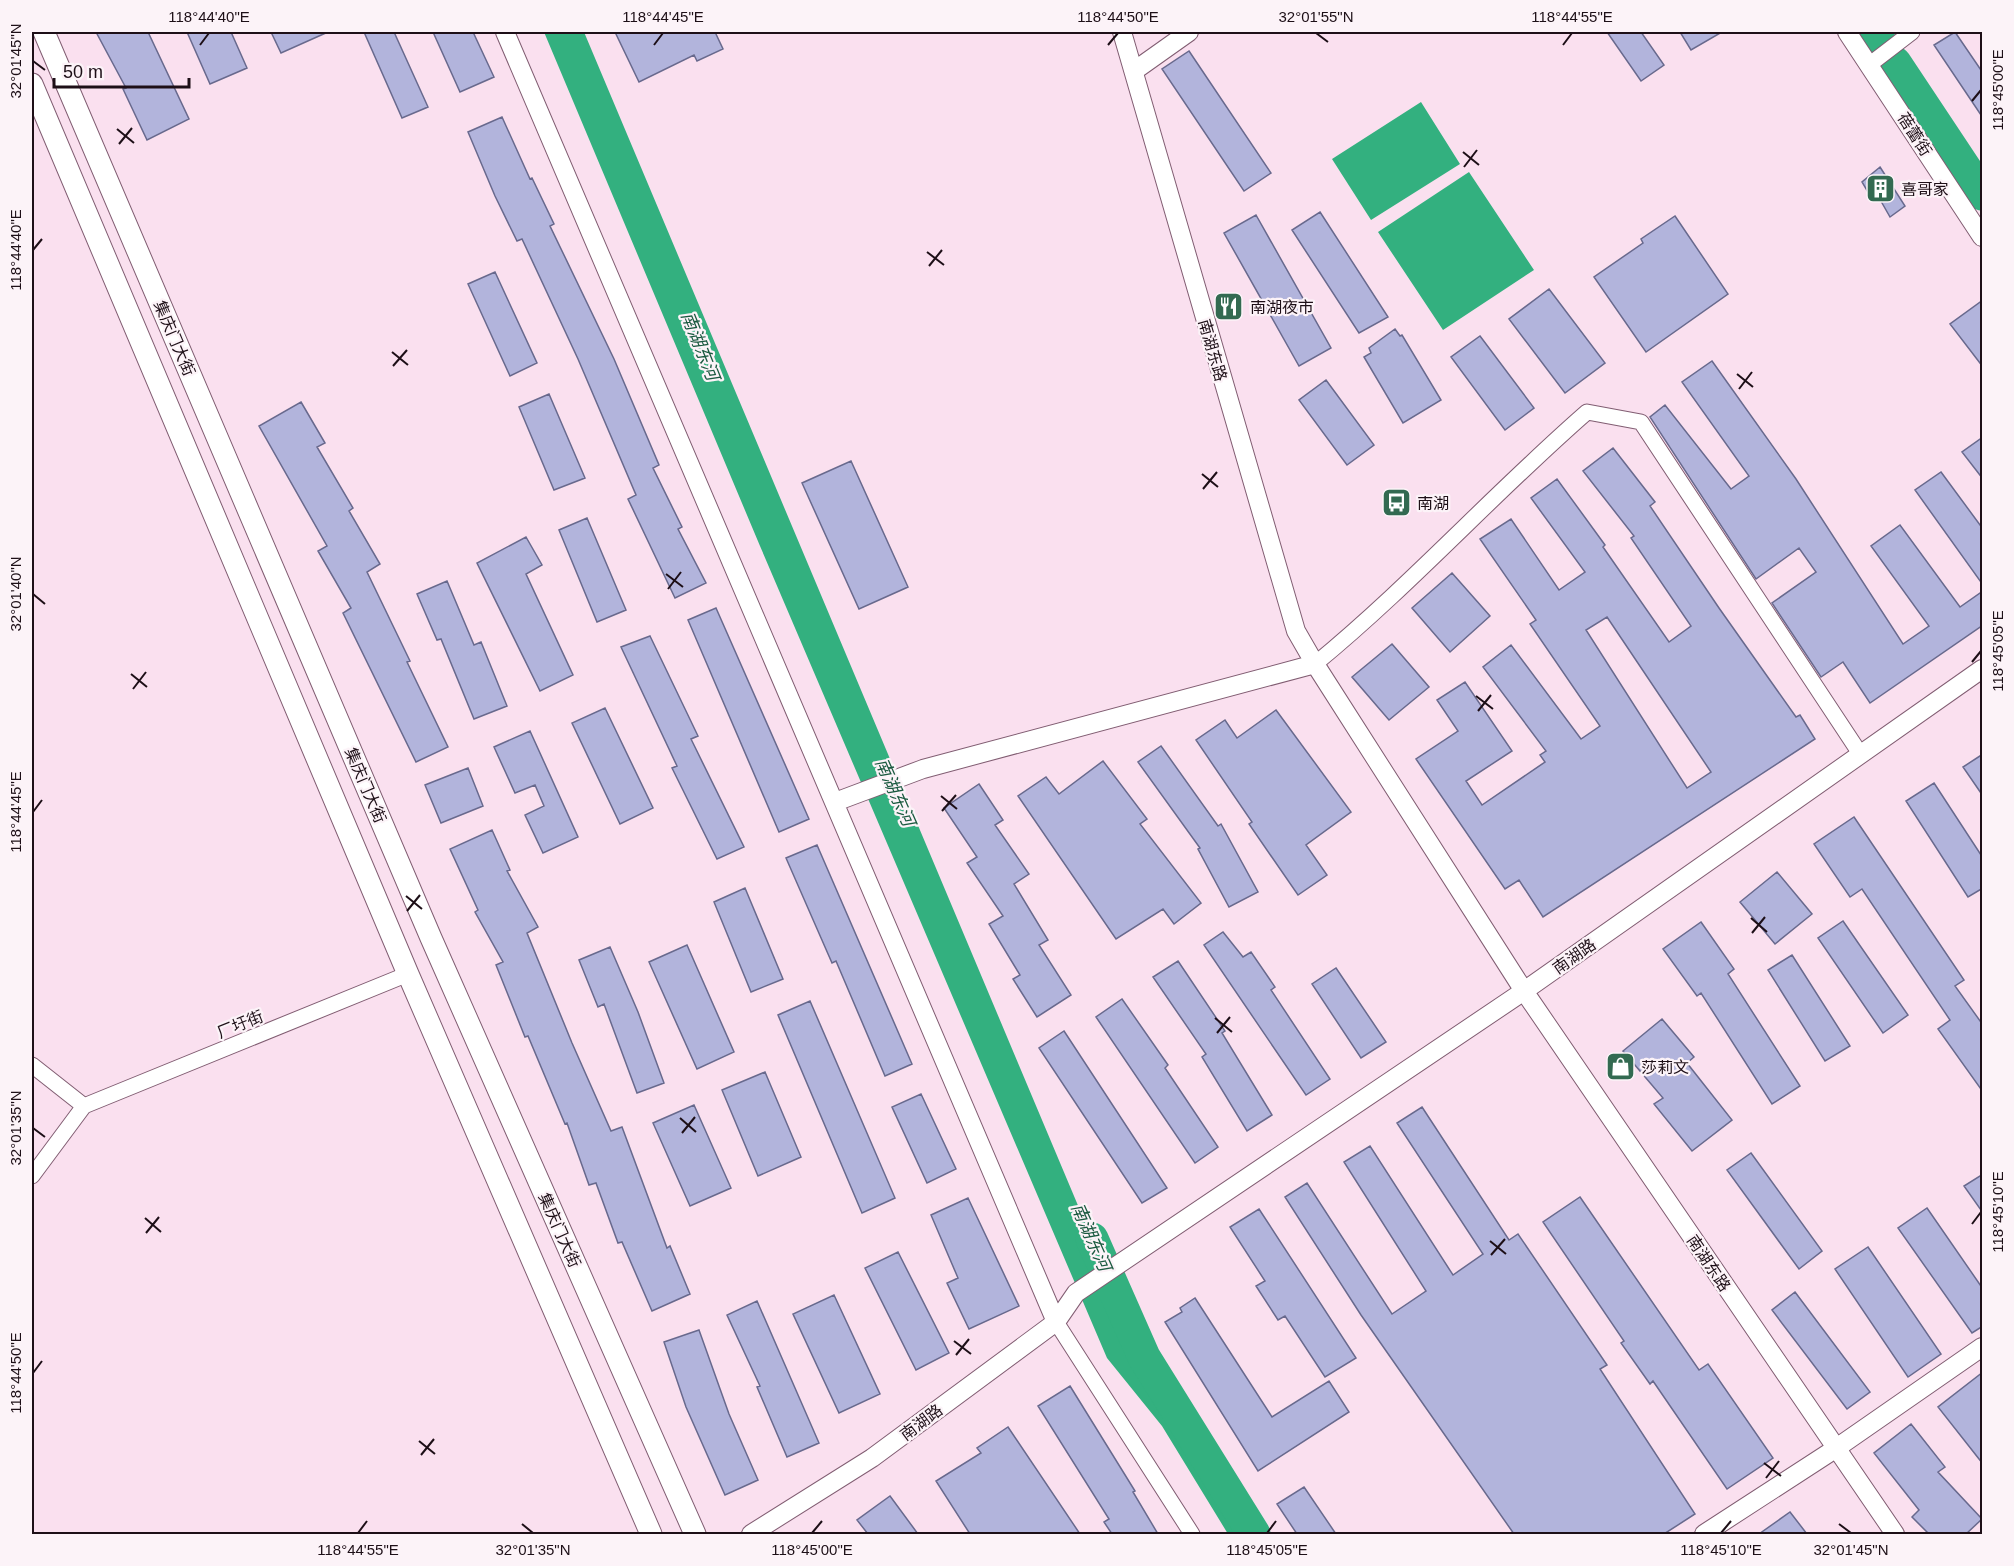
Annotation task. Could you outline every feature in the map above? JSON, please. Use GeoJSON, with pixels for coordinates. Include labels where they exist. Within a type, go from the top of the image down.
{"type":"FeatureCollection","features":[{"type":"Feature","properties":{"kind":"main road","name":"集庆门大街"},"geometry":{"type":"LineString","coordinates":[[44,32],[431,938],[695,1534]]}},
{"type":"Feature","properties":{"kind":"main road","name":"集庆门大街"},"geometry":{"type":"LineString","coordinates":[[32,84],[408,974],[651,1534]]}},
{"type":"Feature","properties":{"kind":"street"},"geometry":{"type":"LineString","coordinates":[[505,32],[1056,1322],[1192,1534]]}},
{"type":"Feature","properties":{"kind":"street","name":"南湖东路"},"geometry":{"type":"LineString","coordinates":[[1122,32],[1296,631],[1314,664],[1524,991],[1895,1534]]}},
{"type":"Feature","properties":{"kind":"street"},"geometry":{"type":"LineString","coordinates":[[1134,71],[1189,32]]}},
{"type":"Feature","properties":{"kind":"street","name":"蓓蕾街"},"geometry":{"type":"LineString","coordinates":[[1847,32],[1983,237]]}},
{"type":"Feature","properties":{"kind":"street"},"geometry":{"type":"LineString","coordinates":[[1869,65],[1912,32]]}},
{"type":"Feature","properties":{"kind":"street"},"geometry":{"type":"LineString","coordinates":[[835,802],[923,769],[1314,664],[1348,637],[1531,460],[1587,412],[1641,422],[1861,755]]}},
{"type":"Feature","properties":{"kind":"street","name":"南湖路"},"geometry":{"type":"LineString","coordinates":[[751,1534],[872,1458],[1056,1322],[1076,1293],[1524,991],[1983,669]]}},
{"type":"Feature","properties":{"kind":"street","name":"厂圩街"},"geometry":{"type":"LineString","coordinates":[[84,1106],[408,974]]}},
{"type":"Feature","properties":{"kind":"street"},"geometry":{"type":"LineString","coordinates":[[32,1065],[84,1106],[32,1176]]}},
{"type":"Feature","properties":{"kind":"street"},"geometry":{"type":"LineString","coordinates":[[1704,1534],[1835,1449],[1983,1347]]}},
{"type":"Feature","properties":{"kind":"water"},"geometry":{"type":"Polygon","coordinates":[[[544,32],[584,32],[1154,1386],[1250,1534],[1228,1534],[1162,1426],[1107,1358],[760,546],[544,32]]]}},
{"type":"Feature","properties":{"kind":"water"},"geometry":{"type":"Polygon","coordinates":[[[1421,102],[1460,164],[1371,220],[1332,159],[1421,102]]]}},
{"type":"Feature","properties":{"kind":"water"},"geometry":{"type":"Polygon","coordinates":[[[1469,172],[1534,270],[1443,330],[1378,232],[1469,172]]]}},
{"type":"Feature","properties":{"kind":"building"},"geometry":{"type":"Polygon","coordinates":[[[96,32],[148,32],[189,119],[147,140],[123,89],[126,88],[96,32]]]}},
{"type":"Feature","properties":{"kind":"building"},"geometry":{"type":"Polygon","coordinates":[[[187,32],[231,32],[247,68],[210,84],[187,32]]]}},
{"type":"Feature","properties":{"kind":"building"},"geometry":{"type":"Polygon","coordinates":[[[271,32],[328,32],[281,53],[271,32]]]}},
{"type":"Feature","properties":{"kind":"building"},"geometry":{"type":"Polygon","coordinates":[[[364,32],[394,32],[428,107],[402,118],[364,32]]]}},
{"type":"Feature","properties":{"kind":"building"},"geometry":{"type":"Polygon","coordinates":[[[433,32],[473,32],[494,77],[460,92],[433,32]]]}},
{"type":"Feature","properties":{"kind":"building"},"geometry":{"type":"Polygon","coordinates":[[[615,32],[715,32],[723,49],[697,61],[694,55],[639,82],[615,32]]]}},
{"type":"Feature","properties":{"kind":"building"},"geometry":{"type":"Polygon","coordinates":[[[1607,32],[1641,32],[1664,65],[1641,81],[1607,32]]]}},
{"type":"Feature","properties":{"kind":"building"},"geometry":{"type":"Polygon","coordinates":[[[1680,32],[1722,32],[1691,50],[1680,32]]]}},
{"type":"Feature","properties":{"kind":"building"},"geometry":{"type":"Polygon","coordinates":[[[1955,32],[1983,73],[1983,118],[1934,45],[1955,32]]]}},
{"type":"Feature","properties":{"kind":"building"},"geometry":{"type":"Polygon","coordinates":[[[1189,51],[1271,173],[1244,191],[1162,69],[1189,51]]]}},
{"type":"Feature","properties":{"kind":"building"},"geometry":{"type":"Polygon","coordinates":[[[502,117],[530,179],[532,178],[554,224],[550,226],[614,359],[659,465],[653,468],[682,527],[678,529],[706,583],[675,598],[628,499],[636,495],[578,359],[522,239],[517,241],[495,196],[468,132],[502,117]]]}},
{"type":"Feature","properties":{"kind":"building","name":"喜哥家"},"geometry":{"type":"Polygon","coordinates":[[[1880,167],[1905,206],[1890,217],[1878,196],[1872,199],[1862,182],[1880,167]]]}},
{"type":"Feature","properties":{"kind":"building"},"geometry":{"type":"Polygon","coordinates":[[[1320,212],[1388,317],[1359,333],[1292,230],[1320,212]]]}},
{"type":"Feature","properties":{"kind":"building"},"geometry":{"type":"Polygon","coordinates":[[[1256,215],[1331,348],[1299,366],[1224,233],[1256,215]]]}},
{"type":"Feature","properties":{"kind":"building"},"geometry":{"type":"Polygon","coordinates":[[[1675,216],[1728,294],[1646,352],[1594,277],[1643,243],[1641,239],[1675,216]]]}},
{"type":"Feature","properties":{"kind":"building"},"geometry":{"type":"Polygon","coordinates":[[[495,272],[537,363],[510,376],[468,284],[495,272]]]}},
{"type":"Feature","properties":{"kind":"building"},"geometry":{"type":"Polygon","coordinates":[[[1549,289],[1605,363],[1565,393],[1509,319],[1549,289]]]}},
{"type":"Feature","properties":{"kind":"building"},"geometry":{"type":"Polygon","coordinates":[[[1983,300],[1983,367],[1950,324],[1983,300]]]}},
{"type":"Feature","properties":{"kind":"building"},"geometry":{"type":"Polygon","coordinates":[[[1395,329],[1400,336],[1402,335],[1441,400],[1403,423],[1364,357],[1371,353],[1369,348],[1395,329]]]}},
{"type":"Feature","properties":{"kind":"building"},"geometry":{"type":"Polygon","coordinates":[[[1480,336],[1534,408],[1505,430],[1451,357],[1480,336]]]}},
{"type":"Feature","properties":{"kind":"building"},"geometry":{"type":"Polygon","coordinates":[[[1712,361],[1796,479],[1903,644],[1929,626],[1871,546],[1900,525],[1960,607],[1983,591],[1983,625],[1870,703],[1843,662],[1821,677],[1772,603],[1816,572],[1799,548],[1756,579],[1650,417],[1665,405],[1731,489],[1749,476],[1682,382],[1712,361]]]}},
{"type":"Feature","properties":{"kind":"building"},"geometry":{"type":"Polygon","coordinates":[[[1326,380],[1374,445],[1347,465],[1299,400],[1326,380]]]}},
{"type":"Feature","properties":{"kind":"building"},"geometry":{"type":"Polygon","coordinates":[[[549,394],[585,478],[554,490],[519,407],[549,394]]]}},
{"type":"Feature","properties":{"kind":"building"},"geometry":{"type":"Polygon","coordinates":[[[301,402],[325,443],[317,447],[353,508],[349,511],[380,564],[367,572],[448,747],[416,762],[343,613],[351,608],[318,551],[327,546],[259,426],[301,402]]]}},
{"type":"Feature","properties":{"kind":"building"},"geometry":{"type":"Polygon","coordinates":[[[1983,437],[1983,479],[1962,452],[1983,437]]]}},
{"type":"Feature","properties":{"kind":"building"},"geometry":{"type":"Polygon","coordinates":[[[1613,448],[1655,502],[1650,506],[1719,608],[1796,717],[1800,715],[1815,739],[1543,917],[1519,880],[1505,889],[1416,759],[1458,731],[1437,700],[1465,682],[1512,751],[1466,781],[1482,805],[1545,762],[1540,755],[1546,751],[1483,667],[1511,645],[1581,739],[1600,726],[1530,624],[1536,620],[1480,539],[1511,519],[1559,590],[1585,572],[1531,498],[1557,479],[1605,545],[1603,547],[1669,642],[1691,626],[1631,538],[1634,536],[1583,471],[1613,448]],[[1607,617],[1586,630],[1687,788],[1711,772],[1607,617]]]}},
{"type":"Feature","properties":{"kind":"building"},"geometry":{"type":"Polygon","coordinates":[[[851,461],[908,587],[859,609],[802,483],[851,461]]]}},
{"type":"Feature","properties":{"kind":"building"},"geometry":{"type":"Polygon","coordinates":[[[1941,472],[1983,529],[1983,585],[1915,490],[1941,472]]]}},
{"type":"Feature","properties":{"kind":"building"},"geometry":{"type":"Polygon","coordinates":[[[587,518],[626,610],[597,622],[559,530],[587,518]]]}},
{"type":"Feature","properties":{"kind":"building"},"geometry":{"type":"Polygon","coordinates":[[[526,537],[542,565],[526,574],[573,675],[540,691],[477,563],[526,537]]]}},
{"type":"Feature","properties":{"kind":"building"},"geometry":{"type":"Polygon","coordinates":[[[1452,573],[1490,616],[1450,652],[1412,608],[1452,573]]]}},
{"type":"Feature","properties":{"kind":"building"},"geometry":{"type":"Polygon","coordinates":[[[447,581],[474,645],[481,642],[507,706],[474,719],[441,639],[437,640],[417,594],[447,581]]]}},
{"type":"Feature","properties":{"kind":"building"},"geometry":{"type":"Polygon","coordinates":[[[716,608],[809,819],[779,832],[688,620],[716,608]]]}},
{"type":"Feature","properties":{"kind":"building"},"geometry":{"type":"Polygon","coordinates":[[[650,636],[698,736],[691,739],[744,847],[717,859],[672,768],[677,766],[621,647],[650,636]]]}},
{"type":"Feature","properties":{"kind":"building"},"geometry":{"type":"Polygon","coordinates":[[[1392,644],[1429,687],[1389,720],[1352,677],[1392,644]]]}},
{"type":"Feature","properties":{"kind":"building"},"geometry":{"type":"Polygon","coordinates":[[[605,708],[653,808],[620,824],[572,723],[605,708]]]}},
{"type":"Feature","properties":{"kind":"building"},"geometry":{"type":"Polygon","coordinates":[[[1276,710],[1351,812],[1306,845],[1327,875],[1298,895],[1249,824],[1252,822],[1196,740],[1225,720],[1237,738],[1276,710]]]}},
{"type":"Feature","properties":{"kind":"building"},"geometry":{"type":"Polygon","coordinates":[[[530,731],[578,837],[543,853],[525,815],[544,806],[535,785],[515,793],[494,747],[530,731]]]}},
{"type":"Feature","properties":{"kind":"building"},"geometry":{"type":"Polygon","coordinates":[[[1161,746],[1218,826],[1221,824],[1258,892],[1229,907],[1198,849],[1200,848],[1138,762],[1161,746]]]}},
{"type":"Feature","properties":{"kind":"building"},"geometry":{"type":"Polygon","coordinates":[[[1983,754],[1983,796],[1963,767],[1983,754]]]}},
{"type":"Feature","properties":{"kind":"building"},"geometry":{"type":"Polygon","coordinates":[[[1103,761],[1147,819],[1140,824],[1201,903],[1174,924],[1163,909],[1116,939],[1018,796],[1046,777],[1059,794],[1103,761]]]}},
{"type":"Feature","properties":{"kind":"building"},"geometry":{"type":"Polygon","coordinates":[[[468,768],[483,806],[441,823],[425,785],[468,768]]]}},
{"type":"Feature","properties":{"kind":"building"},"geometry":{"type":"Polygon","coordinates":[[[1934,783],[1983,858],[1983,888],[1968,897],[1906,801],[1934,783]]]}},
{"type":"Feature","properties":{"kind":"building"},"geometry":{"type":"Polygon","coordinates":[[[979,784],[1003,820],[995,825],[1029,874],[1014,884],[1048,940],[1039,945],[1071,995],[1037,1017],[1013,979],[1020,975],[989,924],[1003,916],[967,863],[977,857],[944,808],[979,784]]]}},
{"type":"Feature","properties":{"kind":"building"},"geometry":{"type":"Polygon","coordinates":[[[1854,817],[1964,980],[1955,986],[1983,1025],[1983,1092],[1938,1029],[1950,1020],[1862,889],[1850,897],[1814,844],[1854,817]]]}},
{"type":"Feature","properties":{"kind":"building"},"geometry":{"type":"Polygon","coordinates":[[[492,830],[510,870],[507,871],[538,927],[527,933],[572,1043],[611,1131],[622,1127],[667,1248],[670,1246],[690,1294],[652,1311],[622,1242],[618,1243],[596,1183],[589,1185],[567,1123],[565,1124],[528,1036],[525,1037],[496,965],[503,962],[475,912],[478,910],[450,849],[492,830]]]}},
{"type":"Feature","properties":{"kind":"building"},"geometry":{"type":"Polygon","coordinates":[[[817,845],[912,1064],[885,1076],[836,961],[832,963],[786,858],[817,845]]]}},
{"type":"Feature","properties":{"kind":"building"},"geometry":{"type":"Polygon","coordinates":[[[1777,872],[1812,914],[1775,944],[1740,902],[1777,872]]]}},
{"type":"Feature","properties":{"kind":"building"},"geometry":{"type":"Polygon","coordinates":[[[745,888],[783,979],[751,992],[714,902],[745,888]]]}},
{"type":"Feature","properties":{"kind":"building"},"geometry":{"type":"Polygon","coordinates":[[[1843,921],[1908,1015],[1883,1033],[1818,938],[1843,921]]]}},
{"type":"Feature","properties":{"kind":"building"},"geometry":{"type":"Polygon","coordinates":[[[1701,922],[1734,969],[1728,974],[1800,1086],[1772,1104],[1701,993],[1697,996],[1663,949],[1701,922]]]}},
{"type":"Feature","properties":{"kind":"building"},"geometry":{"type":"Polygon","coordinates":[[[1223,932],[1243,957],[1251,952],[1275,987],[1271,990],[1330,1079],[1306,1095],[1204,945],[1223,932]]]}},
{"type":"Feature","properties":{"kind":"building"},"geometry":{"type":"Polygon","coordinates":[[[687,945],[734,1052],[697,1069],[649,962],[687,945]]]}},
{"type":"Feature","properties":{"kind":"building"},"geometry":{"type":"Polygon","coordinates":[[[610,947],[638,1012],[664,1083],[637,1093],[604,1004],[598,1007],[579,960],[610,947]]]}},
{"type":"Feature","properties":{"kind":"building"},"geometry":{"type":"Polygon","coordinates":[[[1792,955],[1850,1046],[1825,1061],[1768,970],[1792,955]]]}},
{"type":"Feature","properties":{"kind":"building"},"geometry":{"type":"Polygon","coordinates":[[[1178,961],[1225,1031],[1222,1033],[1272,1115],[1247,1131],[1202,1057],[1206,1054],[1153,977],[1178,961]]]}},
{"type":"Feature","properties":{"kind":"building"},"geometry":{"type":"Polygon","coordinates":[[[1336,968],[1386,1042],[1361,1058],[1312,984],[1336,968]]]}},
{"type":"Feature","properties":{"kind":"building"},"geometry":{"type":"Polygon","coordinates":[[[1122,999],[1168,1065],[1165,1068],[1218,1147],[1195,1163],[1096,1017],[1122,999]]]}},
{"type":"Feature","properties":{"kind":"building"},"geometry":{"type":"Polygon","coordinates":[[[810,1001],[895,1198],[862,1213],[778,1015],[810,1001]]]}},
{"type":"Feature","properties":{"kind":"building"},"geometry":{"type":"Polygon","coordinates":[[[1662,1019],[1694,1057],[1687,1063],[1732,1120],[1692,1151],[1654,1104],[1663,1098],[1623,1051],[1662,1019]]]}},
{"type":"Feature","properties":{"kind":"building"},"geometry":{"type":"Polygon","coordinates":[[[1064,1031],[1167,1188],[1142,1203],[1039,1048],[1064,1031]]]}},
{"type":"Feature","properties":{"kind":"building"},"geometry":{"type":"Polygon","coordinates":[[[765,1072],[801,1157],[758,1176],[722,1090],[765,1072]]]}},
{"type":"Feature","properties":{"kind":"building"},"geometry":{"type":"Polygon","coordinates":[[[921,1094],[956,1169],[927,1183],[892,1107],[921,1094]]]}},
{"type":"Feature","properties":{"kind":"building"},"geometry":{"type":"Polygon","coordinates":[[[694,1105],[731,1188],[690,1206],[653,1123],[694,1105]]]}},
{"type":"Feature","properties":{"kind":"building"},"geometry":{"type":"Polygon","coordinates":[[[1422,1107],[1509,1240],[1518,1234],[1607,1365],[1600,1369],[1695,1514],[1664,1534],[1514,1534],[1361,1315],[1285,1197],[1307,1183],[1392,1314],[1426,1291],[1344,1162],[1370,1146],[1453,1275],[1483,1254],[1397,1123],[1422,1107]]]}},
{"type":"Feature","properties":{"kind":"building"},"geometry":{"type":"Polygon","coordinates":[[[1751,1153],[1822,1251],[1799,1269],[1727,1170],[1751,1153]]]}},
{"type":"Feature","properties":{"kind":"building"},"geometry":{"type":"Polygon","coordinates":[[[1983,1174],[1983,1213],[1964,1186],[1983,1174]]]}},
{"type":"Feature","properties":{"kind":"building"},"geometry":{"type":"Polygon","coordinates":[[[1580,1197],[1699,1370],[1708,1364],[1773,1458],[1727,1489],[1653,1381],[1650,1384],[1621,1343],[1624,1341],[1543,1222],[1580,1197]]]}},
{"type":"Feature","properties":{"kind":"building"},"geometry":{"type":"Polygon","coordinates":[[[968,1198],[1019,1306],[969,1329],[947,1283],[958,1278],[931,1215],[968,1198]]]}},
{"type":"Feature","properties":{"kind":"building"},"geometry":{"type":"Polygon","coordinates":[[[1927,1208],[1983,1289],[1983,1326],[1972,1333],[1898,1228],[1927,1208]]]}},
{"type":"Feature","properties":{"kind":"building"},"geometry":{"type":"Polygon","coordinates":[[[1259,1209],[1356,1358],[1325,1377],[1285,1316],[1278,1320],[1256,1286],[1265,1281],[1230,1227],[1259,1209]]]}},
{"type":"Feature","properties":{"kind":"building"},"geometry":{"type":"Polygon","coordinates":[[[1868,1247],[1941,1354],[1908,1377],[1835,1269],[1868,1247]]]}},
{"type":"Feature","properties":{"kind":"building"},"geometry":{"type":"Polygon","coordinates":[[[898,1252],[949,1353],[916,1370],[865,1268],[898,1252]]]}},
{"type":"Feature","properties":{"kind":"building"},"geometry":{"type":"Polygon","coordinates":[[[1795,1292],[1870,1392],[1847,1409],[1772,1310],[1795,1292]]]}},
{"type":"Feature","properties":{"kind":"building"},"geometry":{"type":"Polygon","coordinates":[[[834,1295],[880,1394],[839,1413],[793,1314],[834,1295]]]}},
{"type":"Feature","properties":{"kind":"building"},"geometry":{"type":"Polygon","coordinates":[[[1195,1298],[1272,1417],[1329,1381],[1349,1412],[1258,1471],[1165,1322],[1182,1312],[1180,1308],[1195,1298]]]}},
{"type":"Feature","properties":{"kind":"building"},"geometry":{"type":"Polygon","coordinates":[[[757,1301],[819,1443],[787,1457],[757,1387],[760,1386],[727,1315],[757,1301]]]}},
{"type":"Feature","properties":{"kind":"building"},"geometry":{"type":"Polygon","coordinates":[[[699,1330],[729,1414],[758,1480],[725,1495],[686,1407],[664,1342],[699,1330]]]}},
{"type":"Feature","properties":{"kind":"building"},"geometry":{"type":"Polygon","coordinates":[[[1983,1372],[1983,1464],[1938,1407],[1983,1372]]]}},
{"type":"Feature","properties":{"kind":"building"},"geometry":{"type":"Polygon","coordinates":[[[1070,1386],[1135,1491],[1133,1492],[1158,1534],[1112,1534],[1104,1522],[1109,1519],[1038,1406],[1070,1386]]]}},
{"type":"Feature","properties":{"kind":"building"},"geometry":{"type":"Polygon","coordinates":[[[1911,1424],[1945,1467],[1938,1472],[1982,1519],[1966,1534],[1929,1534],[1912,1517],[1919,1510],[1874,1453],[1911,1424]]]}},
{"type":"Feature","properties":{"kind":"building"},"geometry":{"type":"Polygon","coordinates":[[[1008,1427],[1080,1534],[970,1534],[936,1481],[981,1453],[977,1448],[1008,1427]]]}},
{"type":"Feature","properties":{"kind":"building"},"geometry":{"type":"Polygon","coordinates":[[[1304,1487],[1336,1534],[1297,1534],[1277,1504],[1304,1487]]]}},
{"type":"Feature","properties":{"kind":"building"},"geometry":{"type":"Polygon","coordinates":[[[890,1496],[918,1534],[868,1534],[857,1520],[890,1496]]]}},
{"type":"Feature","properties":{"kind":"building"},"geometry":{"type":"Polygon","coordinates":[[[1790,1512],[1807,1534],[1759,1534],[1790,1512]]]}},
{"type":"Feature","properties":{"kind":"waterway"},"geometry":{"type":"LineString","coordinates":[[1874,32],[1879,39]]}},
{"type":"Feature","properties":{"kind":"waterway"},"geometry":{"type":"LineString","coordinates":[[1895,63],[1982,194]]}},
{"type":"Feature","properties":{"kind":"waterway","name":"南湖东河"},"geometry":{"type":"LineString","coordinates":[[1092,1239],[1144,1357],[1254,1534]]}},
{"type":"Feature","properties":{"kind":"place","name":"喜哥家"},"geometry":{"type":"Point","coordinates":[1880,189]}},
{"type":"Feature","properties":{"kind":"place","name":"南湖夜市"},"geometry":{"type":"Point","coordinates":[1229,307]}},
{"type":"Feature","properties":{"kind":"place","name":"南湖"},"geometry":{"type":"Point","coordinates":[1396,503]}},
{"type":"Feature","properties":{"kind":"place","name":"莎莉文"},"geometry":{"type":"Point","coordinates":[1620,1067]}}]}
